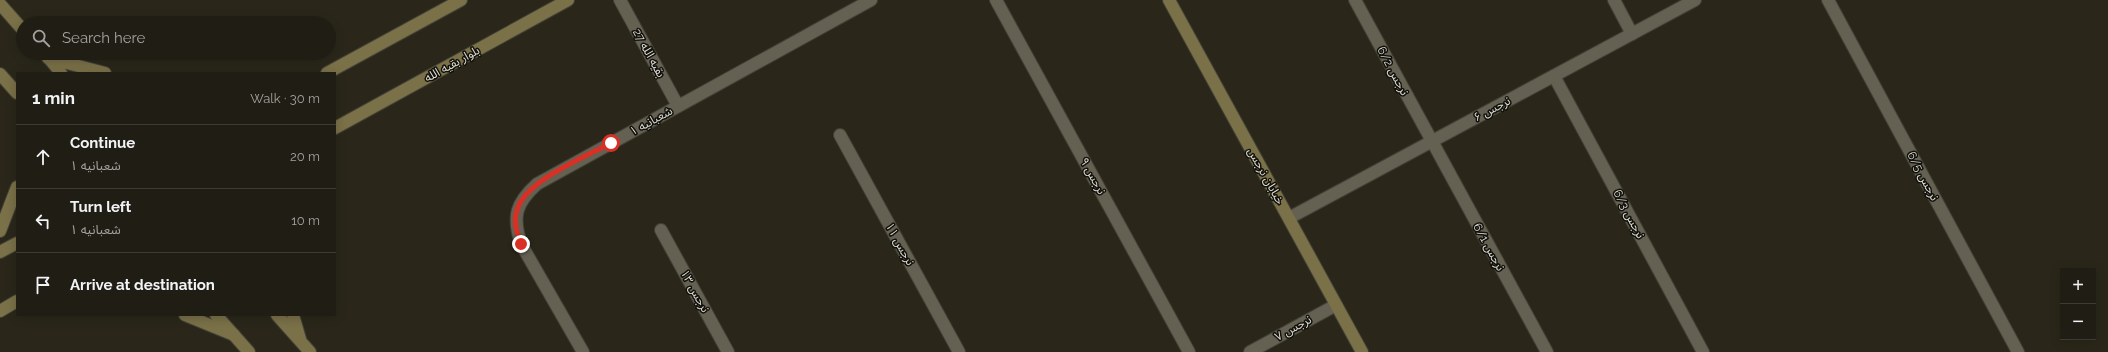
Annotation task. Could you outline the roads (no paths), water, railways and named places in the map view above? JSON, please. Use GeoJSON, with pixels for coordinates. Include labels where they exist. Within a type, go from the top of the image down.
{"type":"FeatureCollection","features":[{"type":"Feature","properties":{"kind":"street"},"geometry":{"type":"LineString","coordinates":[[329,72],[461,0]]}},
{"type":"Feature","properties":{"kind":"street","name":"بلوار بقیه الله"},"geometry":{"type":"LineString","coordinates":[[336,127],[568,0]]}},
{"type":"Feature","properties":{"kind":"street","name":"بقیه الله 27"},"geometry":{"type":"LineString","coordinates":[[620,0],[678,106]]}},
{"type":"Feature","properties":{"kind":"street","name":"شعبانیه ۱"},"geometry":{"type":"LineString","coordinates":[[583,352],[521,244],[516,227],[517,210],[524,195],[536,184],[871,0]]}},
{"type":"Feature","properties":{"kind":"street","name":"نرجس ۹"},"geometry":{"type":"LineString","coordinates":[[996,0],[1189,352]]}},
{"type":"Feature","properties":{"kind":"street","name":"خیابان نرجس"},"geometry":{"type":"LineString","coordinates":[[1169,0],[1362,352]]}},
{"type":"Feature","properties":{"kind":"street","name":"نرجس 6/2"},"geometry":{"type":"LineString","coordinates":[[1355,0],[1431,142]]}},
{"type":"Feature","properties":{"kind":"street"},"geometry":{"type":"LineString","coordinates":[[1614,0],[1632,34]]}},
{"type":"Feature","properties":{"kind":"street","name":"نرجس ۶"},"geometry":{"type":"LineString","coordinates":[[1289,218],[1695,0]]}},
{"type":"Feature","properties":{"kind":"street","name":"نرجس 6/5"},"geometry":{"type":"LineString","coordinates":[[1828,0],[2018,352]]}},
{"type":"Feature","properties":{"kind":"street"},"geometry":{"type":"LineString","coordinates":[[0,4],[16,22]]}},
{"type":"Feature","properties":{"kind":"street"},"geometry":{"type":"LineString","coordinates":[[50,60],[60,72]]}},
{"type":"Feature","properties":{"kind":"street"},"geometry":{"type":"LineString","coordinates":[[60,60],[102,72]]}},
{"type":"Feature","properties":{"kind":"street"},"geometry":{"type":"LineString","coordinates":[[0,74],[16,92]]}},
{"type":"Feature","properties":{"kind":"street","name":"نرجس 6/3"},"geometry":{"type":"LineString","coordinates":[[1554,76],[1703,352]]}},
{"type":"Feature","properties":{"kind":"street","name":"نرجس ۱۱"},"geometry":{"type":"LineString","coordinates":[[840,135],[959,352]]}},
{"type":"Feature","properties":{"kind":"street","name":"نرجس 6/1"},"geometry":{"type":"LineString","coordinates":[[1431,142],[1547,352]]}},
{"type":"Feature","properties":{"kind":"street"},"geometry":{"type":"LineString","coordinates":[[0,231],[16,190]]}},
{"type":"Feature","properties":{"kind":"street","name":"نرجس ۱۳"},"geometry":{"type":"LineString","coordinates":[[661,230],[728,352]]}},
{"type":"Feature","properties":{"kind":"street"},"geometry":{"type":"LineString","coordinates":[[0,252],[16,244]]}},
{"type":"Feature","properties":{"kind":"street"},"geometry":{"type":"LineString","coordinates":[[0,311],[16,302]]}},
{"type":"Feature","properties":{"kind":"street","name":"نرجس ۷"},"geometry":{"type":"LineString","coordinates":[[1250,352],[1336,305]]}},
{"type":"Feature","properties":{"kind":"street"},"geometry":{"type":"LineString","coordinates":[[186,316],[234,335]]}},
{"type":"Feature","properties":{"kind":"street"},"geometry":{"type":"LineString","coordinates":[[217,316],[249,352]]}},
{"type":"Feature","properties":{"kind":"street"},"geometry":{"type":"LineString","coordinates":[[278,316],[310,352]]}},
{"type":"Feature","properties":{"kind":"street"},"geometry":{"type":"LineString","coordinates":[[293,316],[301,342]]}}]}
